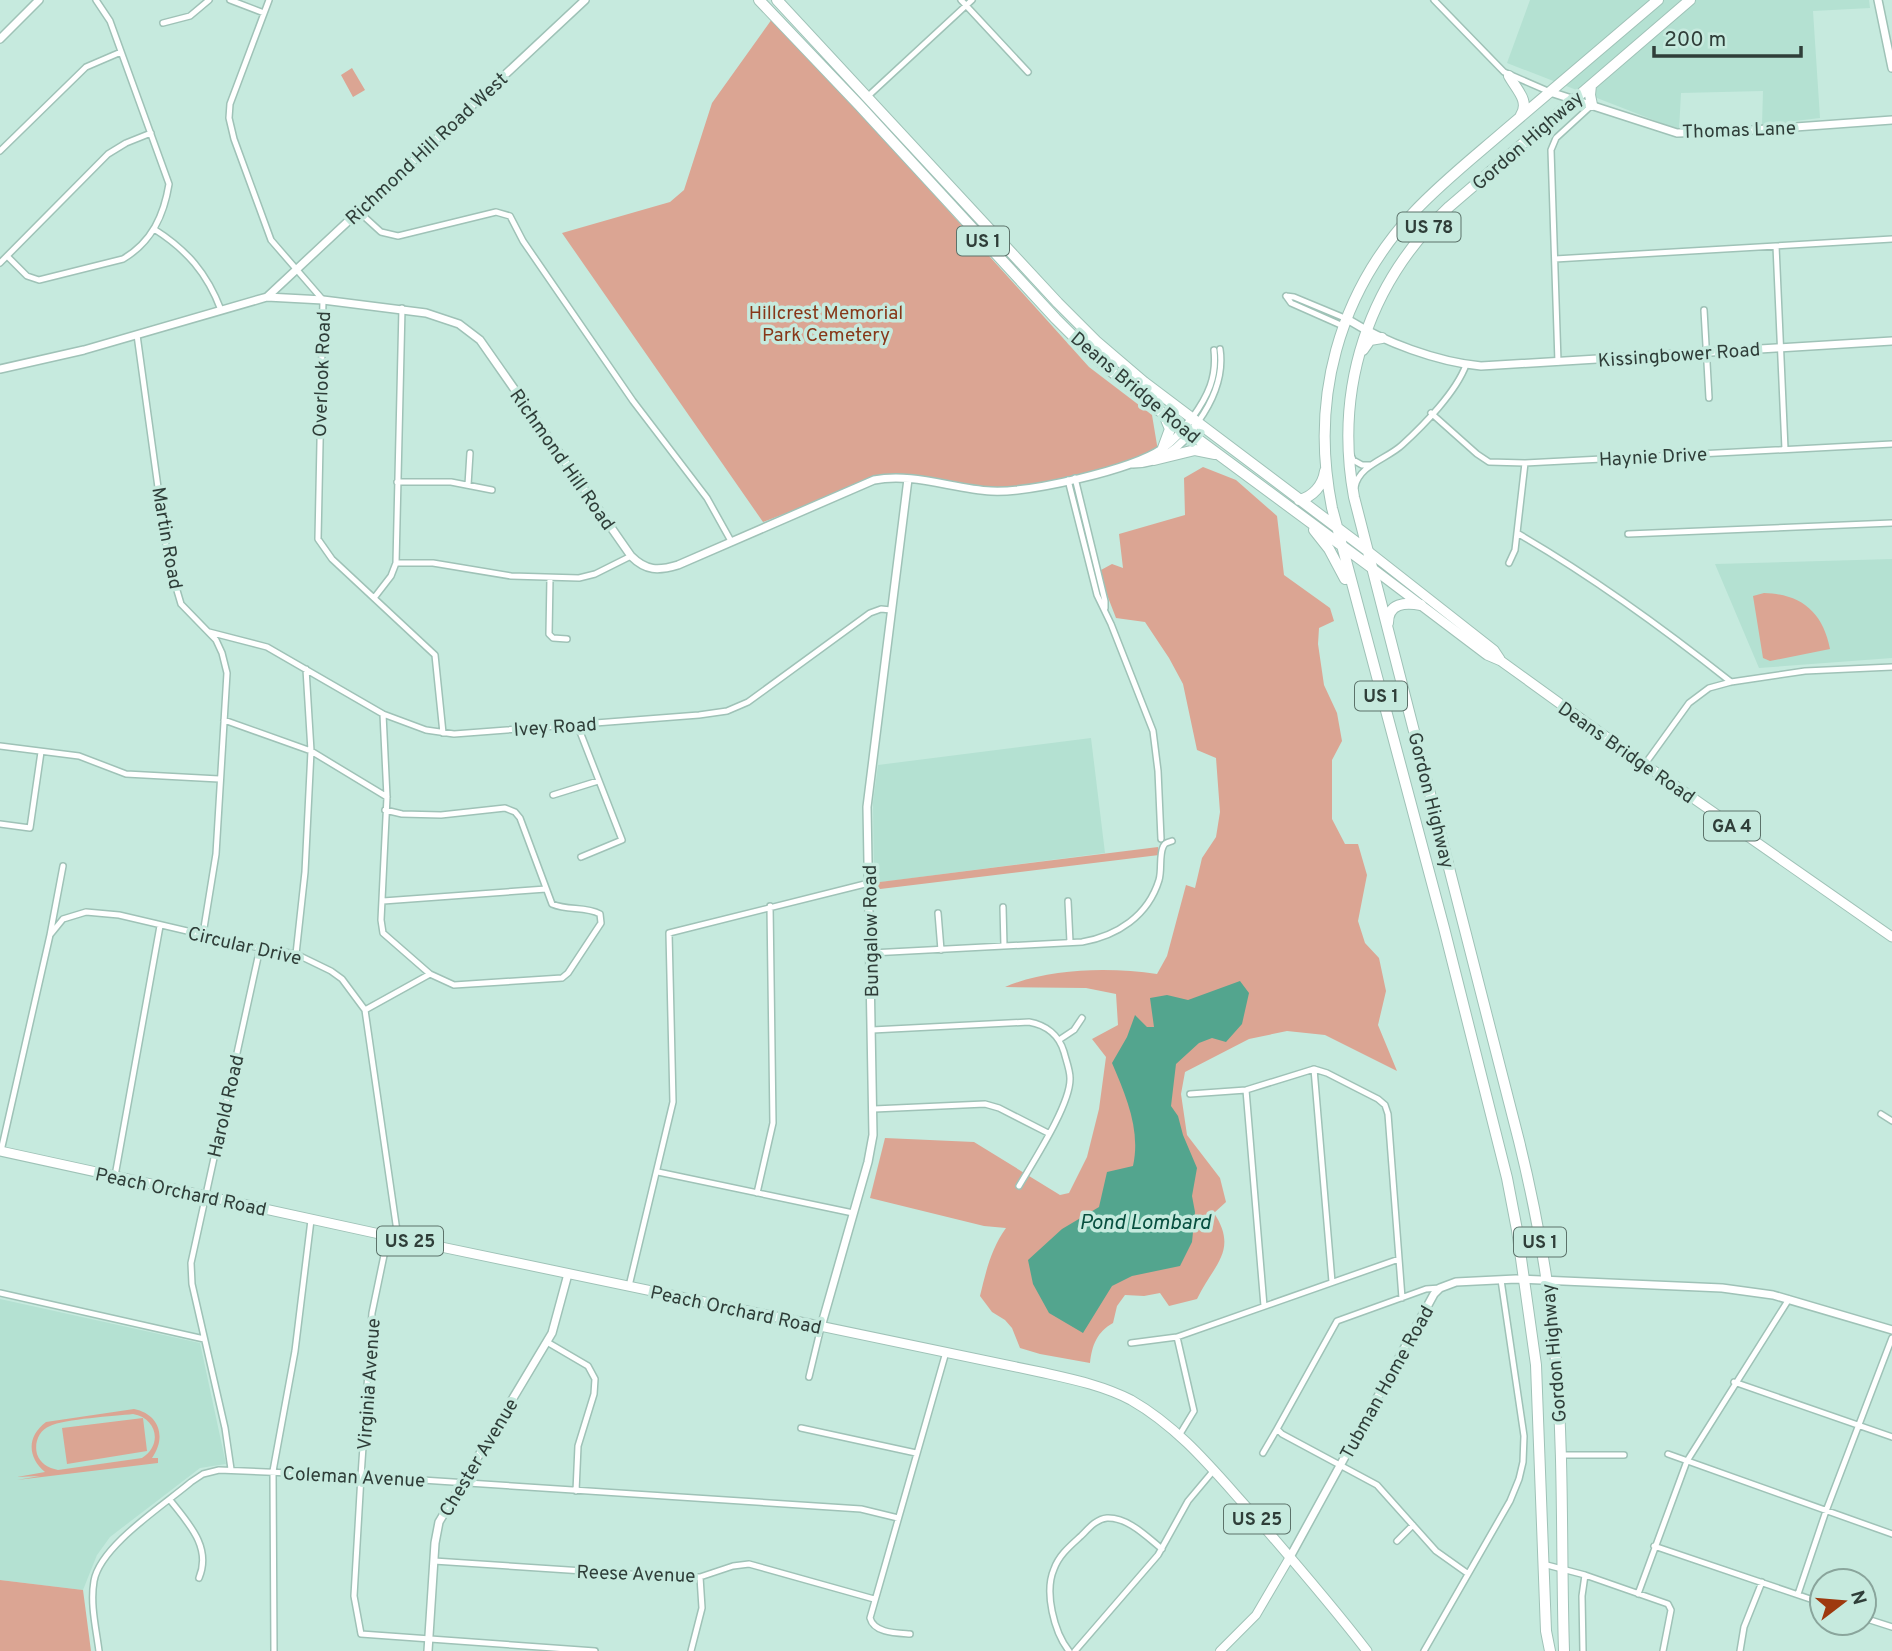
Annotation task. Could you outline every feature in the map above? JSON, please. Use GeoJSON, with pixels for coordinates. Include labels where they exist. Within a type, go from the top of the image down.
{"type":"FeatureCollection","features":[{"type":"Feature","properties":{"kind":"highway","name":"Deans Bridge Road"},"geometry":{"type":"LineString","coordinates":[[759,0],[1094,357],[1157,409],[1372,568]]}},
{"type":"Feature","properties":{"kind":"highway","name":"Deans Bridge Road"},"geometry":{"type":"LineString","coordinates":[[777,0],[1083,329],[1123,365],[1367,551]]}},
{"type":"Feature","properties":{"kind":"highway","name":"Gordon Highway"},"geometry":{"type":"LineString","coordinates":[[1548,1651],[1536,1366],[1525,1280],[1507,1178],[1338,529],[1325,464],[1326,401],[1331,367],[1345,323],[1374,265],[1405,222],[1436,191],[1658,0]]}},
{"type":"Feature","properties":{"kind":"highway","name":"Gordon Highway"},"geometry":{"type":"LineString","coordinates":[[1564,1651],[1556,1360],[1547,1282],[1522,1154],[1354,497],[1348,444],[1351,391],[1366,331],[1388,282],[1418,238],[1449,206],[1690,0]]}},
{"type":"Feature","properties":{"kind":"highway"},"geometry":{"type":"LineString","coordinates":[[1509,76],[1525,106],[1517,120]]}},
{"type":"Feature","properties":{"kind":"highway"},"geometry":{"type":"LineString","coordinates":[[1591,85],[1592,105]]}},
{"type":"Feature","properties":{"kind":"highway"},"geometry":{"type":"LineString","coordinates":[[1351,391],[1366,346],[1370,340],[1382,338]]}},
{"type":"Feature","properties":{"kind":"highway"},"geometry":{"type":"LineString","coordinates":[[1157,409],[1170,425],[1169,437],[1163,448]]}},
{"type":"Feature","properties":{"kind":"highway"},"geometry":{"type":"LineString","coordinates":[[1154,460],[1195,450],[1225,459]]}},
{"type":"Feature","properties":{"kind":"highway"},"geometry":{"type":"LineString","coordinates":[[1299,500],[1309,497],[1322,482],[1325,464]]}},
{"type":"Feature","properties":{"kind":"highway","name":"US 1"},"geometry":{"type":"LineString","coordinates":[[1296,512],[1316,533],[1337,562],[1360,618]]}},
{"type":"Feature","properties":{"kind":"highway"},"geometry":{"type":"LineString","coordinates":[[1388,634],[1387,618],[1393,608],[1403,603],[1421,605]]}},
{"type":"Feature","properties":{"kind":"main road","name":"Deans Bridge Road"},"geometry":{"type":"LineString","coordinates":[[1367,551],[1494,650],[1501,660]]}},
{"type":"Feature","properties":{"kind":"main road","name":"Deans Bridge Road"},"geometry":{"type":"LineString","coordinates":[[1372,568],[1487,655],[1501,660],[1644,764],[1892,937]]}},
{"type":"Feature","properties":{"kind":"main road","name":"Peach Orchard Road"},"geometry":{"type":"LineString","coordinates":[[0,1151],[311,1220],[1040,1372],[1115,1392],[1143,1407],[1180,1434],[1290,1557],[1367,1651]]}},
{"type":"Feature","properties":{"kind":"main road","name":"Tubman Home Road"},"geometry":{"type":"LineString","coordinates":[[1225,1649],[1256,1615],[1290,1557]]}},
{"type":"Feature","properties":{"kind":"street"},"geometry":{"type":"LineString","coordinates":[[0,39],[39,0]]}},
{"type":"Feature","properties":{"kind":"street"},"geometry":{"type":"LineString","coordinates":[[7,256],[27,276],[39,281],[123,258],[134,252],[153,229],[165,208],[169,184],[107,15],[96,0]]}},
{"type":"Feature","properties":{"kind":"street"},"geometry":{"type":"LineString","coordinates":[[163,23],[190,16],[209,0]]}},
{"type":"Feature","properties":{"kind":"street"},"geometry":{"type":"LineString","coordinates":[[230,0],[264,13]]}},
{"type":"Feature","properties":{"kind":"street","name":"Overlook Road"},"geometry":{"type":"LineString","coordinates":[[270,0],[230,104],[229,118],[234,139],[271,240],[323,300],[318,539],[332,559],[435,654],[443,733]]}},
{"type":"Feature","properties":{"kind":"street","name":"Richmond Hill Road West"},"geometry":{"type":"LineString","coordinates":[[267,297],[585,0]]}},
{"type":"Feature","properties":{"kind":"street"},"geometry":{"type":"LineString","coordinates":[[961,0],[1028,72]]}},
{"type":"Feature","properties":{"kind":"street"},"geometry":{"type":"LineString","coordinates":[[859,105],[972,0]]}},
{"type":"Feature","properties":{"kind":"street"},"geometry":{"type":"LineString","coordinates":[[1434,0],[1509,76],[1550,92]]}},
{"type":"Feature","properties":{"kind":"street"},"geometry":{"type":"LineString","coordinates":[[1878,0],[1889,33],[1892,68]]}},
{"type":"Feature","properties":{"kind":"street"},"geometry":{"type":"LineString","coordinates":[[0,151],[86,67],[121,52]]}},
{"type":"Feature","properties":{"kind":"street","name":"Thomas Lane"},"geometry":{"type":"LineString","coordinates":[[1550,92],[1677,133],[1892,120]]}},
{"type":"Feature","properties":{"kind":"street"},"geometry":{"type":"LineString","coordinates":[[1558,362],[1550,150],[1556,138],[1592,105]]}},
{"type":"Feature","properties":{"kind":"street"},"geometry":{"type":"LineString","coordinates":[[0,263],[108,154],[150,133]]}},
{"type":"Feature","properties":{"kind":"street"},"geometry":{"type":"LineString","coordinates":[[358,211],[377,229],[391,236],[412,234],[500,212],[510,216],[517,232],[633,401],[707,498],[731,541]]}},
{"type":"Feature","properties":{"kind":"street"},"geometry":{"type":"LineString","coordinates":[[153,229],[173,242],[195,262],[212,286],[220,310]]}},
{"type":"Feature","properties":{"kind":"street"},"geometry":{"type":"LineString","coordinates":[[1555,259],[1892,239]]}},
{"type":"Feature","properties":{"kind":"street"},"geometry":{"type":"LineString","coordinates":[[1776,246],[1785,449]]}},
{"type":"Feature","properties":{"kind":"street","name":"Richmond Hill Road"},"geometry":{"type":"LineString","coordinates":[[0,369],[84,350],[267,297],[402,308],[450,320],[475,335],[631,556]]}},
{"type":"Feature","properties":{"kind":"street","name":"Kissingbower Road"},"geometry":{"type":"LineString","coordinates":[[1293,300],[1382,338],[1466,365],[1558,362],[1892,341]]}},
{"type":"Feature","properties":{"kind":"street"},"geometry":{"type":"LineString","coordinates":[[374,598],[391,576],[396,564],[402,308]]}},
{"type":"Feature","properties":{"kind":"street"},"geometry":{"type":"LineString","coordinates":[[1704,310],[1709,398]]}},
{"type":"Feature","properties":{"kind":"street","name":"Martin Road"},"geometry":{"type":"LineString","coordinates":[[136,335],[168,560],[181,604],[209,632],[220,647],[226,663],[228,681],[219,779],[216,854],[203,934]]}},
{"type":"Feature","properties":{"kind":"street"},"geometry":{"type":"LineString","coordinates":[[396,564],[433,563],[511,576],[550,578],[589,576],[631,556],[646,568],[657,570],[678,565],[874,480],[889,478],[1005,491],[1037,488],[1154,460],[1178,446],[1195,420],[1215,375],[1217,350]]}},
{"type":"Feature","properties":{"kind":"street"},"geometry":{"type":"LineString","coordinates":[[1354,497],[1355,483],[1360,474],[1401,446],[1461,379],[1466,365]]}},
{"type":"Feature","properties":{"kind":"street","name":"Haynie Drive"},"geometry":{"type":"LineString","coordinates":[[1431,414],[1489,462],[1525,463],[1892,444]]}},
{"type":"Feature","properties":{"kind":"street"},"geometry":{"type":"LineString","coordinates":[[1129,464],[1163,448],[1187,431]]}},
{"type":"Feature","properties":{"kind":"street"},"geometry":{"type":"LineString","coordinates":[[1348,444],[1353,460],[1371,465]]}},
{"type":"Feature","properties":{"kind":"street"},"geometry":{"type":"LineString","coordinates":[[468,485],[470,453]]}},
{"type":"Feature","properties":{"kind":"street"},"geometry":{"type":"LineString","coordinates":[[1509,563],[1515,550],[1525,463]]}},
{"type":"Feature","properties":{"kind":"street"},"geometry":{"type":"LineString","coordinates":[[1071,479],[1105,608],[1153,731],[1161,839]]}},
{"type":"Feature","properties":{"kind":"street","name":"Bungalow Road"},"geometry":{"type":"LineString","coordinates":[[809,1377],[872,1146],[874,1109],[867,807],[908,480]]}},
{"type":"Feature","properties":{"kind":"street"},"geometry":{"type":"LineString","coordinates":[[397,482],[451,482],[492,490]]}},
{"type":"Feature","properties":{"kind":"street"},"geometry":{"type":"LineString","coordinates":[[1628,534],[1892,523]]}},
{"type":"Feature","properties":{"kind":"street"},"geometry":{"type":"LineString","coordinates":[[1517,533],[1575,567],[1668,632],[1731,682]]}},
{"type":"Feature","properties":{"kind":"street"},"geometry":{"type":"LineString","coordinates":[[550,578],[549,635],[567,639]]}},
{"type":"Feature","properties":{"kind":"street","name":"Ivey Road"},"geometry":{"type":"LineString","coordinates":[[209,632],[267,647],[383,714],[426,730],[443,733],[699,715],[731,710],[758,695],[870,613],[881,609],[891,611]]}},
{"type":"Feature","properties":{"kind":"street"},"geometry":{"type":"LineString","coordinates":[[1644,764],[1689,703],[1709,688],[1805,671],[1892,667]]}},
{"type":"Feature","properties":{"kind":"street"},"geometry":{"type":"LineString","coordinates":[[296,954],[305,872],[311,751],[306,669]]}},
{"type":"Feature","properties":{"kind":"street"},"geometry":{"type":"LineString","coordinates":[[383,714],[387,797],[385,810],[383,933],[430,974],[454,985],[562,978],[568,973],[601,923],[600,914],[591,909],[552,904],[524,828],[515,812],[505,808],[441,815],[402,814],[385,810]]}},
{"type":"Feature","properties":{"kind":"street"},"geometry":{"type":"LineString","coordinates":[[224,720],[311,751],[387,797]]}},
{"type":"Feature","properties":{"kind":"street"},"geometry":{"type":"LineString","coordinates":[[577,724],[622,840],[581,857]]}},
{"type":"Feature","properties":{"kind":"street"},"geometry":{"type":"LineString","coordinates":[[0,746],[79,756],[126,774],[219,779]]}},
{"type":"Feature","properties":{"kind":"street"},"geometry":{"type":"LineString","coordinates":[[0,824],[30,828],[41,752]]}},
{"type":"Feature","properties":{"kind":"street"},"geometry":{"type":"LineString","coordinates":[[553,795],[598,781]]}},
{"type":"Feature","properties":{"kind":"street"},"geometry":{"type":"LineString","coordinates":[[871,953],[1070,942],[1108,936],[1138,916],[1151,899],[1160,879],[1163,847],[1172,841]]}},
{"type":"Feature","properties":{"kind":"street"},"geometry":{"type":"LineString","coordinates":[[0,1151],[63,866]]}},
{"type":"Feature","properties":{"kind":"street"},"geometry":{"type":"LineString","coordinates":[[629,1286],[673,1102],[669,933],[869,883]]}},
{"type":"Feature","properties":{"kind":"street"},"geometry":{"type":"LineString","coordinates":[[383,901],[546,889]]}},
{"type":"Feature","properties":{"kind":"street"},"geometry":{"type":"LineString","coordinates":[[1068,901],[1070,942]]}},
{"type":"Feature","properties":{"kind":"street"},"geometry":{"type":"LineString","coordinates":[[757,1193],[773,1123],[770,906]]}},
{"type":"Feature","properties":{"kind":"street"},"geometry":{"type":"LineString","coordinates":[[1003,907],[1004,946]]}},
{"type":"Feature","properties":{"kind":"street","name":"Circular Drive"},"geometry":{"type":"LineString","coordinates":[[50,934],[64,919],[86,912],[118,915],[296,954],[342,979],[365,1010],[393,1237]]}},
{"type":"Feature","properties":{"kind":"street"},"geometry":{"type":"LineString","coordinates":[[938,913],[940,950]]}},
{"type":"Feature","properties":{"kind":"street"},"geometry":{"type":"LineString","coordinates":[[115,1176],[160,926]]}},
{"type":"Feature","properties":{"kind":"street","name":"Harold Road"},"geometry":{"type":"LineString","coordinates":[[231,1469],[227,1435],[191,1273],[194,1241],[260,948]]}},
{"type":"Feature","properties":{"kind":"street"},"geometry":{"type":"LineString","coordinates":[[365,1010],[430,974]]}},
{"type":"Feature","properties":{"kind":"street"},"geometry":{"type":"LineString","coordinates":[[1059,1040],[1074,1030],[1082,1018]]}},
{"type":"Feature","properties":{"kind":"street"},"geometry":{"type":"LineString","coordinates":[[872,1030],[1029,1022],[1046,1028],[1059,1040],[1068,1069],[1070,1083],[1067,1096],[1020,1186]]}},
{"type":"Feature","properties":{"kind":"street"},"geometry":{"type":"LineString","coordinates":[[1314,1069],[1332,1282]]}},
{"type":"Feature","properties":{"kind":"street"},"geometry":{"type":"LineString","coordinates":[[1190,1094],[1246,1090],[1314,1069],[1382,1102],[1388,1114],[1402,1298]]}},
{"type":"Feature","properties":{"kind":"street"},"geometry":{"type":"LineString","coordinates":[[1246,1090],[1264,1306]]}},
{"type":"Feature","properties":{"kind":"street"},"geometry":{"type":"LineString","coordinates":[[874,1109],[985,1104],[999,1108],[1048,1133]]}},
{"type":"Feature","properties":{"kind":"street"},"geometry":{"type":"LineString","coordinates":[[1881,1114],[1892,1121]]}},
{"type":"Feature","properties":{"kind":"street"},"geometry":{"type":"LineString","coordinates":[[658,1172],[853,1213]]}},
{"type":"Feature","properties":{"kind":"street"},"geometry":{"type":"LineString","coordinates":[[274,1651],[273,1471],[295,1351],[311,1220]]}},
{"type":"Feature","properties":{"kind":"street","name":"Virginia Avenue"},"geometry":{"type":"LineString","coordinates":[[393,1237],[372,1313],[354,1596],[361,1633],[595,1651]]}},
{"type":"Feature","properties":{"kind":"street"},"geometry":{"type":"LineString","coordinates":[[1131,1343],[1177,1336],[1399,1259]]}},
{"type":"Feature","properties":{"kind":"street","name":"Chester Avenue"},"geometry":{"type":"LineString","coordinates":[[428,1651],[439,1522],[547,1342],[556,1321],[568,1274]]}},
{"type":"Feature","properties":{"kind":"street"},"geometry":{"type":"LineString","coordinates":[[1424,1651],[1516,1489],[1523,1462],[1524,1436],[1501,1280]]}},
{"type":"Feature","properties":{"kind":"street","name":"Tubman Home Road"},"geometry":{"type":"LineString","coordinates":[[1290,1557],[1440,1288],[1456,1282],[1525,1280],[1722,1288],[1760,1292],[1892,1330]]}},
{"type":"Feature","properties":{"kind":"street"},"geometry":{"type":"LineString","coordinates":[[1262,1453],[1337,1321],[1426,1289],[1440,1288]]}},
{"type":"Feature","properties":{"kind":"street"},"geometry":{"type":"LineString","coordinates":[[0,1293],[204,1339]]}},
{"type":"Feature","properties":{"kind":"street"},"geometry":{"type":"LineString","coordinates":[[1638,1594],[1687,1461],[1788,1299]]}},
{"type":"Feature","properties":{"kind":"street"},"geometry":{"type":"LineString","coordinates":[[1177,1336],[1194,1411],[1180,1434]]}},
{"type":"Feature","properties":{"kind":"street"},"geometry":{"type":"LineString","coordinates":[[1798,1594],[1826,1511],[1892,1338]]}},
{"type":"Feature","properties":{"kind":"street"},"geometry":{"type":"LineString","coordinates":[[547,1342],[588,1366],[595,1379],[594,1394],[578,1446],[576,1491]]}},
{"type":"Feature","properties":{"kind":"street"},"geometry":{"type":"LineString","coordinates":[[910,1634],[883,1630],[872,1625],[870,1618],[946,1352]]}},
{"type":"Feature","properties":{"kind":"street"},"geometry":{"type":"LineString","coordinates":[[1734,1382],[1892,1437]]}},
{"type":"Feature","properties":{"kind":"street"},"geometry":{"type":"LineString","coordinates":[[801,1428],[916,1453]]}},
{"type":"Feature","properties":{"kind":"street"},"geometry":{"type":"LineString","coordinates":[[1277,1429],[1377,1485],[1436,1552],[1467,1573]]}},
{"type":"Feature","properties":{"kind":"street"},"geometry":{"type":"LineString","coordinates":[[1524,1436],[1539,1435]]}},
{"type":"Feature","properties":{"kind":"street"},"geometry":{"type":"LineString","coordinates":[[1668,1454],[1892,1534]]}},
{"type":"Feature","properties":{"kind":"street"},"geometry":{"type":"LineString","coordinates":[[1560,1455],[1624,1455]]}},
{"type":"Feature","properties":{"kind":"street","name":"Coleman Avenue"},"geometry":{"type":"LineString","coordinates":[[99,1651],[92,1590],[97,1569],[110,1550],[203,1474],[231,1469],[861,1509],[898,1518]]}},
{"type":"Feature","properties":{"kind":"street"},"geometry":{"type":"LineString","coordinates":[[1075,1651],[1162,1549],[1188,1501],[1213,1470]]}},
{"type":"Feature","properties":{"kind":"street"},"geometry":{"type":"LineString","coordinates":[[170,1500],[199,1542],[204,1566],[199,1578]]}},
{"type":"Feature","properties":{"kind":"street"},"geometry":{"type":"LineString","coordinates":[[1069,1651],[1059,1634],[1051,1590],[1053,1570],[1066,1550],[1095,1522],[1106,1518],[1130,1525],[1162,1549]]}},
{"type":"Feature","properties":{"kind":"street"},"geometry":{"type":"LineString","coordinates":[[1397,1541],[1413,1525]]}},
{"type":"Feature","properties":{"kind":"street"},"geometry":{"type":"LineString","coordinates":[[1654,1546],[1808,1598]]}},
{"type":"Feature","properties":{"kind":"street","name":"Reese Avenue"},"geometry":{"type":"LineString","coordinates":[[434,1561],[674,1577],[699,1577],[749,1564],[874,1599]]}},
{"type":"Feature","properties":{"kind":"street"},"geometry":{"type":"LineString","coordinates":[[1543,1564],[1585,1575],[1663,1602],[1670,1608],[1663,1651]]}},
{"type":"Feature","properties":{"kind":"street"},"geometry":{"type":"LineString","coordinates":[[1583,1651],[1582,1596],[1585,1575]]}},
{"type":"Feature","properties":{"kind":"street"},"geometry":{"type":"LineString","coordinates":[[691,1651],[702,1608],[699,1577]]}},
{"type":"Feature","properties":{"kind":"street"},"geometry":{"type":"LineString","coordinates":[[1740,1651],[1744,1627],[1762,1582]]}},
{"type":"Feature","properties":{"kind":"shaded area"},"geometry":{"type":"Polygon","coordinates":[[[1530,0],[1869,0],[1870,8],[1813,11],[1820,118],[1762,125],[1763,91],[1681,93],[1679,130],[1507,63],[1530,0]]]}},
{"type":"Feature","properties":{"kind":"shaded area"},"geometry":{"type":"Polygon","coordinates":[[[1892,559],[1892,658],[1759,668],[1715,564],[1892,559]]]}},
{"type":"Feature","properties":{"kind":"shaded area"},"geometry":{"type":"Polygon","coordinates":[[[1091,738],[1105,853],[874,883],[873,802],[878,765],[1091,738]]]}},
{"type":"Feature","properties":{"kind":"shaded area"},"geometry":{"type":"Polygon","coordinates":[[[0,1299],[200,1343],[226,1464],[200,1468],[110,1537],[97,1555],[83,1590],[0,1580],[0,1299]]]}},
{"type":"Feature","properties":{"kind":"green space","name":"Hillcrest Memorial Park Cemetery"},"geometry":{"type":"Polygon","coordinates":[[[772,19],[1089,367],[1152,415],[1158,451],[1104,471],[1053,484],[992,491],[889,478],[853,488],[763,522],[562,233],[670,202],[684,190],[712,103],[772,19]]]}},
{"type":"Feature","properties":{"kind":"green space"},"geometry":{"type":"Polygon","coordinates":[[[352,68],[365,90],[353,97],[341,75],[352,68]]]}},
{"type":"Feature","properties":{"kind":"green space"},"geometry":{"type":"Polygon","coordinates":[[[1203,467],[1236,480],[1277,516],[1284,575],[1330,608],[1334,621],[1319,628],[1318,644],[1324,685],[1337,713],[1342,741],[1332,760],[1332,819],[1345,844],[1358,844],[1367,875],[1358,921],[1365,943],[1379,958],[1386,991],[1378,1025],[1397,1071],[1325,1035],[1287,1031],[1249,1039],[1185,1072],[1181,1094],[1187,1135],[1220,1178],[1226,1202],[1214,1213],[1224,1238],[1221,1258],[1197,1299],[1169,1306],[1160,1293],[1125,1295],[1117,1306],[1113,1323],[1096,1340],[1090,1363],[1020,1348],[1012,1328],[992,1312],[980,1296],[993,1252],[1006,1228],[984,1226],[870,1198],[885,1138],[974,1142],[1060,1195],[1069,1193],[1087,1157],[1099,1109],[1106,1057],[1092,1039],[1118,1025],[1116,994],[1086,988],[1005,987],[1041,976],[1080,971],[1120,970],[1157,974],[1167,956],[1186,885],[1195,888],[1202,858],[1216,837],[1220,812],[1216,758],[1197,750],[1183,684],[1145,622],[1116,618],[1104,587],[1101,570],[1112,564],[1123,568],[1119,534],[1185,515],[1184,478],[1203,467]]]}},
{"type":"Feature","properties":{"kind":"green space"},"geometry":{"type":"Polygon","coordinates":[[[1764,593],[1789,597],[1808,608],[1822,625],[1830,649],[1770,661],[1763,658],[1753,596],[1764,593]]]}},
{"type":"Feature","properties":{"kind":"green space"},"geometry":{"type":"Polygon","coordinates":[[[1158,847],[1159,855],[872,890],[872,883],[1158,847]]]}},
{"type":"Feature","properties":{"kind":"green space"},"geometry":{"type":"Polygon","coordinates":[[[134,1409],[143,1412],[155,1421],[158,1428],[159,1442],[152,1458],[158,1458],[158,1463],[17,1480],[40,1476],[17,1477],[45,1472],[35,1460],[32,1447],[35,1434],[46,1422],[134,1409]],[[133,1414],[90,1418],[50,1426],[38,1437],[37,1454],[45,1465],[58,1470],[142,1458],[149,1453],[155,1439],[152,1426],[133,1414]]]}},
{"type":"Feature","properties":{"kind":"green space"},"geometry":{"type":"Polygon","coordinates":[[[143,1418],[147,1451],[67,1464],[62,1428],[143,1418]]]}},
{"type":"Feature","properties":{"kind":"green space"},"geometry":{"type":"Polygon","coordinates":[[[0,1580],[83,1590],[91,1651],[0,1651],[0,1580]]]}},
{"type":"Feature","properties":{"kind":"water","name":"Pond Lombard"},"geometry":{"type":"Polygon","coordinates":[[[1240,981],[1249,993],[1242,1024],[1226,1042],[1212,1038],[1199,1043],[1176,1064],[1171,1106],[1178,1116],[1197,1168],[1192,1196],[1195,1212],[1192,1242],[1180,1266],[1132,1276],[1112,1286],[1083,1333],[1049,1313],[1033,1284],[1028,1260],[1062,1229],[1099,1207],[1107,1172],[1133,1166],[1134,1126],[1112,1063],[1127,1037],[1135,1015],[1147,1027],[1154,1027],[1150,998],[1167,995],[1188,1000],[1240,981]]]}}]}
